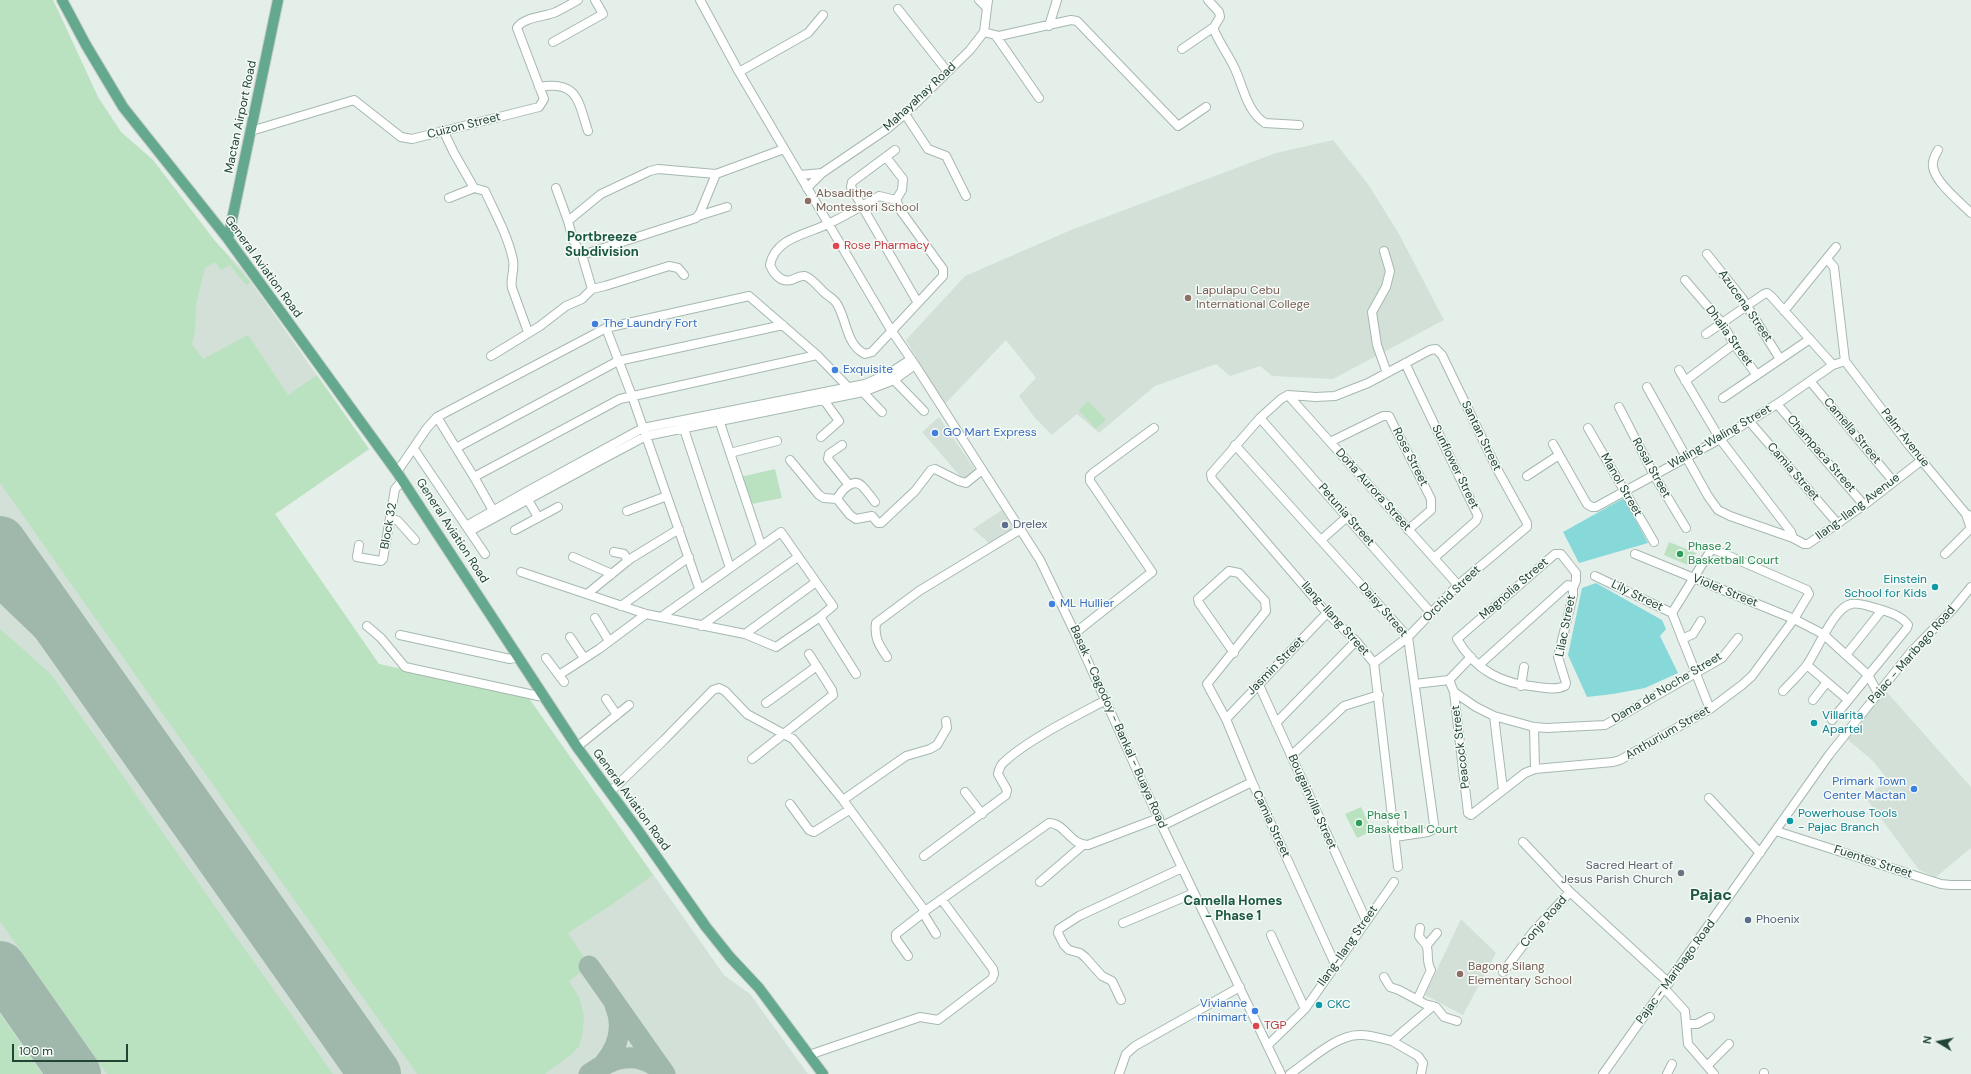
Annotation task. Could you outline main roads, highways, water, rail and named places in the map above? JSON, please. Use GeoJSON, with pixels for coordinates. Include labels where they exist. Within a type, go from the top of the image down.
{"type":"FeatureCollection","features":[{"type":"Feature","properties":{"kind":"main road","name":"General Aviation Road"},"geometry":{"type":"LineString","coordinates":[[62,0],[86,45],[123,107],[228,239],[400,476],[543,698],[706,927],[730,957],[759,988],[823,1074]]}},
{"type":"Feature","properties":{"kind":"main road","name":"Mactan Airport Road"},"geometry":{"type":"LineString","coordinates":[[228,239],[278,0]]}},
{"type":"Feature","properties":{"kind":"water"},"geometry":{"type":"Polygon","coordinates":[[[1624,498],[1648,543],[1579,563],[1563,532],[1624,498]]]}},
{"type":"Feature","properties":{"kind":"water"},"geometry":{"type":"Polygon","coordinates":[[[1596,583],[1662,620],[1666,629],[1660,636],[1678,673],[1645,688],[1587,697],[1568,655],[1582,588],[1596,583]]]}},
{"type":"Feature","properties":{"kind":"place","name":"Absadithe Montessori School"},"geometry":{"type":"Point","coordinates":[808,201]}},
{"type":"Feature","properties":{"kind":"place","name":"Rose Pharmacy"},"geometry":{"type":"Point","coordinates":[836,246]}},
{"type":"Feature","properties":{"kind":"place","name":"Lapulapu Cebu International College"},"geometry":{"type":"Point","coordinates":[1188,298]}},
{"type":"Feature","properties":{"kind":"place","name":"The Laundry Fort"},"geometry":{"type":"Point","coordinates":[595,324]}},
{"type":"Feature","properties":{"kind":"place","name":"Exquisite"},"geometry":{"type":"Point","coordinates":[835,370]}},
{"type":"Feature","properties":{"kind":"place","name":"GO Mart Express"},"geometry":{"type":"Point","coordinates":[935,433]}},
{"type":"Feature","properties":{"kind":"place","name":"Drelex"},"geometry":{"type":"Point","coordinates":[1005,525]}},
{"type":"Feature","properties":{"kind":"place","name":"Phase 2 Basketball Court"},"geometry":{"type":"Point","coordinates":[1680,554]}},
{"type":"Feature","properties":{"kind":"place","name":"Einstein School for Kids"},"geometry":{"type":"Point","coordinates":[1935,587]}},
{"type":"Feature","properties":{"kind":"place","name":"ML Hullier"},"geometry":{"type":"Point","coordinates":[1052,604]}},
{"type":"Feature","properties":{"kind":"place","name":"Villarita Apartel"},"geometry":{"type":"Point","coordinates":[1814,723]}},
{"type":"Feature","properties":{"kind":"place","name":"Primark Town Center Mactan"},"geometry":{"type":"Point","coordinates":[1914,789]}},
{"type":"Feature","properties":{"kind":"place","name":"Powerhouse Tools - Pajac Branch"},"geometry":{"type":"Point","coordinates":[1790,821]}},
{"type":"Feature","properties":{"kind":"place","name":"Phase 1 Basketball Court"},"geometry":{"type":"Point","coordinates":[1359,823]}},
{"type":"Feature","properties":{"kind":"place","name":"Sacred Heart of Jesus Parish Church"},"geometry":{"type":"Point","coordinates":[1681,873]}},
{"type":"Feature","properties":{"kind":"place","name":"Phoenix"},"geometry":{"type":"Point","coordinates":[1748,920]}},
{"type":"Feature","properties":{"kind":"place","name":"Bagong Silang Elementary School"},"geometry":{"type":"Point","coordinates":[1460,974]}},
{"type":"Feature","properties":{"kind":"place","name":"CKC"},"geometry":{"type":"Point","coordinates":[1319,1005]}},
{"type":"Feature","properties":{"kind":"place","name":"Vivianne minimart"},"geometry":{"type":"Point","coordinates":[1255,1011]}},
{"type":"Feature","properties":{"kind":"place","name":"TGP"},"geometry":{"type":"Point","coordinates":[1256,1026]}},
{"type":"Feature","properties":{"kind":"district","name":"Portbreeze Subdivision"},"geometry":{"type":"Point","coordinates":[602,246]}},
{"type":"Feature","properties":{"kind":"district","name":"Pajac"},"geometry":{"type":"Point","coordinates":[1711,896]}},
{"type":"Feature","properties":{"kind":"district","name":"Camella Homes - Phase 1"},"geometry":{"type":"Point","coordinates":[1233,910]}}]}
